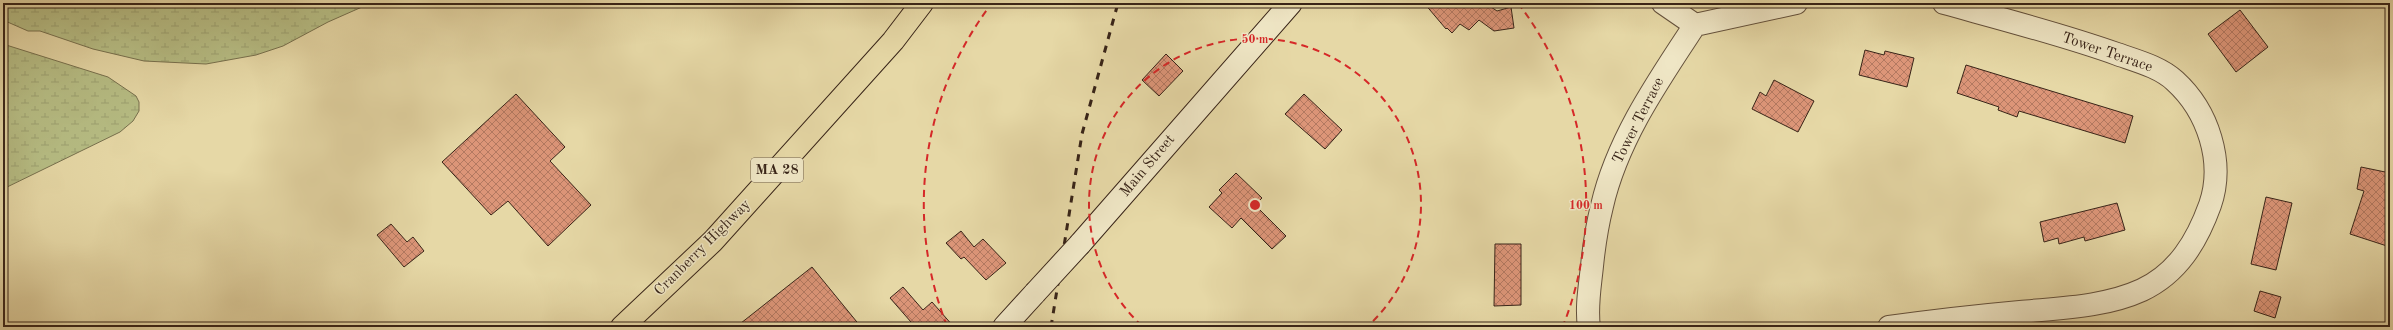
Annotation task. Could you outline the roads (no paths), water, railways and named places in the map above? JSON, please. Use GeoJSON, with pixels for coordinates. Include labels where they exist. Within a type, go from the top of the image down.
{"type":"FeatureCollection","features":[{"type":"Feature","properties":{"kind":"main road","name":"Cranberry Highway"},"geometry":{"type":"LineString","coordinates":[[622,327],[713,241],[890,45],[922,3]]}},
{"type":"Feature","properties":{"kind":"street","name":"Main Street"},"geometry":{"type":"LineString","coordinates":[[1004,327],[1080,244],[1291,3]]}},
{"type":"Feature","properties":{"kind":"street"},"geometry":{"type":"LineString","coordinates":[[1663,3],[1695,25],[1796,3]]}},
{"type":"Feature","properties":{"kind":"street","name":"Tower Terrace"},"geometry":{"type":"LineString","coordinates":[[1889,327],[2063,308],[2113,300],[2141,290],[2163,278],[2186,256],[2202,227],[2214,193],[2216,162],[2210,133],[2197,108],[2175,81],[2155,68],[2098,48],[1944,3]]}},
{"type":"Feature","properties":{"kind":"street","name":"Tower Terrace"},"geometry":{"type":"LineString","coordinates":[[1589,327],[1589,292],[1596,234],[1611,176],[1645,103],[1695,25]]}},
{"type":"Feature","properties":{"kind":"railway"},"geometry":{"type":"LineString","coordinates":[[1051,327],[1082,134],[1118,3]]}}]}
